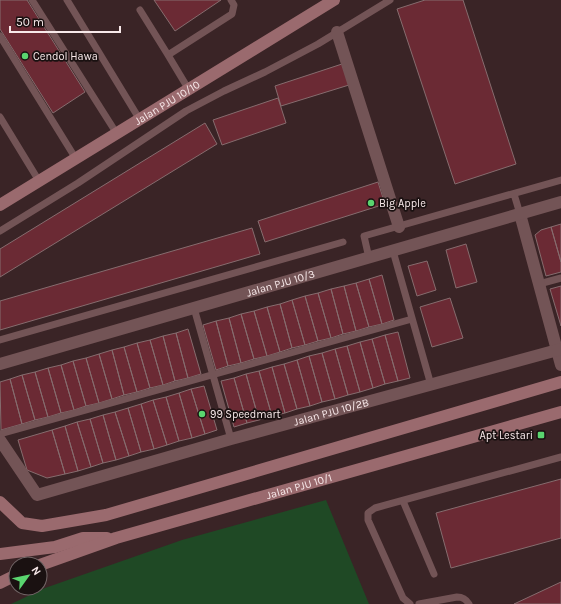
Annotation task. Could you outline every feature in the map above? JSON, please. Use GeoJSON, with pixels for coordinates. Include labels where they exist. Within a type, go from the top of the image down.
{"type":"FeatureCollection","features":[{"type":"Feature","properties":{"kind":"street","name":"Jalan PJU 10/10"},"geometry":{"type":"LineString","coordinates":[[0,205],[334,0]]}},
{"type":"Feature","properties":{"kind":"street"},"geometry":{"type":"LineString","coordinates":[[337,32],[399,227]]}},
{"type":"Feature","properties":{"kind":"street","name":"Jalan PJU 10/3"},"geometry":{"type":"LineString","coordinates":[[0,364],[561,202]]}},
{"type":"Feature","properties":{"kind":"street"},"geometry":{"type":"LineString","coordinates":[[520,214],[559,350],[561,365]]}},
{"type":"Feature","properties":{"kind":"street","name":"Jalan PJU 10/2B"},"geometry":{"type":"LineString","coordinates":[[0,440],[37,495],[231,438],[559,350]]}},
{"type":"Feature","properties":{"kind":"street"},"geometry":{"type":"LineString","coordinates":[[0,502],[22,523],[42,526],[106,515],[561,382]]}},
{"type":"Feature","properties":{"kind":"street","name":"Jalan PJU 10/1"},"geometry":{"type":"LineString","coordinates":[[48,562],[116,538],[561,412]]}},
{"type":"Feature","properties":{"kind":"street"},"geometry":{"type":"LineString","coordinates":[[0,554],[55,548],[83,538],[116,538]]}},
{"type":"Feature","properties":{"kind":"lane"},"geometry":{"type":"LineString","coordinates":[[32,0],[117,134]]}},
{"type":"Feature","properties":{"kind":"lane"},"geometry":{"type":"LineString","coordinates":[[67,0],[140,120]]}},
{"type":"Feature","properties":{"kind":"lane"},"geometry":{"type":"LineString","coordinates":[[168,55],[232,14],[234,5],[231,0]]}},
{"type":"Feature","properties":{"kind":"lane"},"geometry":{"type":"LineString","coordinates":[[0,231],[78,183],[186,111],[224,90],[265,72],[318,44],[390,0]]}},
{"type":"Feature","properties":{"kind":"lane"},"geometry":{"type":"LineString","coordinates":[[140,10],[188,90]]}},
{"type":"Feature","properties":{"kind":"lane"},"geometry":{"type":"LineString","coordinates":[[0,36],[76,159]]}},
{"type":"Feature","properties":{"kind":"lane"},"geometry":{"type":"LineString","coordinates":[[0,117],[40,181]]}},
{"type":"Feature","properties":{"kind":"lane"},"geometry":{"type":"LineString","coordinates":[[369,258],[364,236],[561,180]]}},
{"type":"Feature","properties":{"kind":"lane"},"geometry":{"type":"LineString","coordinates":[[514,194],[520,214]]}},
{"type":"Feature","properties":{"kind":"lane"},"geometry":{"type":"LineString","coordinates":[[0,340],[343,242]]}},
{"type":"Feature","properties":{"kind":"lane"},"geometry":{"type":"LineString","coordinates":[[393,251],[431,385]]}},
{"type":"Feature","properties":{"kind":"lane"},"geometry":{"type":"LineString","coordinates":[[539,284],[561,278]]}},
{"type":"Feature","properties":{"kind":"lane"},"geometry":{"type":"LineString","coordinates":[[194,308],[231,438]]}},
{"type":"Feature","properties":{"kind":"lane"},"geometry":{"type":"LineString","coordinates":[[0,434],[412,319]]}},
{"type":"Feature","properties":{"kind":"lane"},"geometry":{"type":"LineString","coordinates":[[410,604],[403,598],[368,520],[368,513],[375,508],[561,457]]}},
{"type":"Feature","properties":{"kind":"lane"},"geometry":{"type":"LineString","coordinates":[[403,500],[434,574]]}},
{"type":"Feature","properties":{"kind":"lane"},"geometry":{"type":"LineString","coordinates":[[419,604],[462,597],[469,604]]}},
{"type":"Feature","properties":{"kind":"green space"},"geometry":{"type":"Polygon","coordinates":[[[326,500],[369,604],[11,604],[28,596],[48,596],[48,587],[182,540],[326,500]]]}},
{"type":"Feature","properties":{"kind":"building"},"geometry":{"type":"Polygon","coordinates":[[[0,0],[27,0],[85,92],[53,113],[0,29],[0,0]]]}},
{"type":"Feature","properties":{"kind":"building"},"geometry":{"type":"Polygon","coordinates":[[[154,0],[221,0],[175,31],[154,0]]]}},
{"type":"Feature","properties":{"kind":"building"},"geometry":{"type":"Polygon","coordinates":[[[425,0],[463,0],[516,164],[455,184],[397,9],[425,0]]]}},
{"type":"Feature","properties":{"kind":"building"},"geometry":{"type":"Polygon","coordinates":[[[342,64],[349,85],[281,106],[275,86],[342,64]]]}},
{"type":"Feature","properties":{"kind":"building"},"geometry":{"type":"Polygon","coordinates":[[[278,98],[286,123],[222,145],[213,120],[278,98]]]}},
{"type":"Feature","properties":{"kind":"building"},"geometry":{"type":"Polygon","coordinates":[[[205,123],[217,144],[0,277],[0,249],[205,123]]]}},
{"type":"Feature","properties":{"kind":"building"},"geometry":{"type":"Polygon","coordinates":[[[378,182],[385,204],[265,242],[258,221],[378,182]]]}},
{"type":"Feature","properties":{"kind":"building"},"geometry":{"type":"Polygon","coordinates":[[[561,224],[561,262],[551,227],[561,224]]]}},
{"type":"Feature","properties":{"kind":"building"},"geometry":{"type":"Polygon","coordinates":[[[551,227],[561,262],[561,272],[546,276],[535,235],[541,230],[551,227]]]}},
{"type":"Feature","properties":{"kind":"building"},"geometry":{"type":"Polygon","coordinates":[[[252,228],[260,254],[0,330],[0,301],[252,228]]]}},
{"type":"Feature","properties":{"kind":"building"},"geometry":{"type":"Polygon","coordinates":[[[466,244],[477,282],[456,288],[446,250],[466,244]]]}},
{"type":"Feature","properties":{"kind":"building"},"geometry":{"type":"Polygon","coordinates":[[[427,261],[436,290],[417,296],[408,266],[427,261]]]}},
{"type":"Feature","properties":{"kind":"building"},"geometry":{"type":"Polygon","coordinates":[[[382,275],[394,320],[382,324],[369,279],[382,275]]]}},
{"type":"Feature","properties":{"kind":"building"},"geometry":{"type":"Polygon","coordinates":[[[369,279],[382,324],[369,327],[356,283],[369,279]]]}},
{"type":"Feature","properties":{"kind":"building"},"geometry":{"type":"Polygon","coordinates":[[[356,283],[369,327],[356,331],[344,286],[356,283]]]}},
{"type":"Feature","properties":{"kind":"building"},"geometry":{"type":"Polygon","coordinates":[[[344,286],[356,331],[343,334],[331,289],[344,286]]]}},
{"type":"Feature","properties":{"kind":"building"},"geometry":{"type":"Polygon","coordinates":[[[561,286],[561,326],[550,289],[561,286]]]}},
{"type":"Feature","properties":{"kind":"building"},"geometry":{"type":"Polygon","coordinates":[[[331,289],[343,334],[331,338],[318,293],[331,289]]]}},
{"type":"Feature","properties":{"kind":"building"},"geometry":{"type":"Polygon","coordinates":[[[318,293],[331,338],[318,341],[305,296],[318,293]]]}},
{"type":"Feature","properties":{"kind":"building"},"geometry":{"type":"Polygon","coordinates":[[[305,296],[318,341],[305,345],[292,300],[305,296]]]}},
{"type":"Feature","properties":{"kind":"building"},"geometry":{"type":"Polygon","coordinates":[[[450,298],[463,338],[432,347],[420,307],[450,298]]]}},
{"type":"Feature","properties":{"kind":"building"},"geometry":{"type":"Polygon","coordinates":[[[292,300],[305,345],[292,348],[280,304],[292,300]]]}},
{"type":"Feature","properties":{"kind":"building"},"geometry":{"type":"Polygon","coordinates":[[[280,304],[292,348],[280,352],[267,307],[280,304]]]}},
{"type":"Feature","properties":{"kind":"building"},"geometry":{"type":"Polygon","coordinates":[[[267,307],[280,352],[267,356],[254,311],[267,307]]]}},
{"type":"Feature","properties":{"kind":"building"},"geometry":{"type":"Polygon","coordinates":[[[254,311],[267,356],[254,359],[241,314],[254,311]]]}},
{"type":"Feature","properties":{"kind":"building"},"geometry":{"type":"Polygon","coordinates":[[[241,314],[254,359],[241,363],[229,318],[241,314]]]}},
{"type":"Feature","properties":{"kind":"building"},"geometry":{"type":"Polygon","coordinates":[[[229,318],[241,363],[228,366],[216,321],[229,318]]]}},
{"type":"Feature","properties":{"kind":"building"},"geometry":{"type":"Polygon","coordinates":[[[216,321],[228,366],[216,370],[203,325],[216,321]]]}},
{"type":"Feature","properties":{"kind":"building"},"geometry":{"type":"Polygon","coordinates":[[[188,329],[201,374],[188,378],[176,333],[188,329]]]}},
{"type":"Feature","properties":{"kind":"building"},"geometry":{"type":"Polygon","coordinates":[[[398,332],[410,378],[398,381],[385,335],[398,332]]]}},
{"type":"Feature","properties":{"kind":"building"},"geometry":{"type":"Polygon","coordinates":[[[176,333],[188,378],[175,381],[163,336],[176,333]]]}},
{"type":"Feature","properties":{"kind":"building"},"geometry":{"type":"Polygon","coordinates":[[[385,335],[398,381],[385,384],[372,339],[385,335]]]}},
{"type":"Feature","properties":{"kind":"building"},"geometry":{"type":"Polygon","coordinates":[[[163,336],[175,381],[163,385],[150,340],[163,336]]]}},
{"type":"Feature","properties":{"kind":"building"},"geometry":{"type":"Polygon","coordinates":[[[372,339],[385,384],[373,388],[360,342],[372,339]]]}},
{"type":"Feature","properties":{"kind":"building"},"geometry":{"type":"Polygon","coordinates":[[[150,340],[163,385],[150,388],[137,343],[150,340]]]}},
{"type":"Feature","properties":{"kind":"building"},"geometry":{"type":"Polygon","coordinates":[[[360,342],[373,388],[360,392],[347,346],[360,342]]]}},
{"type":"Feature","properties":{"kind":"building"},"geometry":{"type":"Polygon","coordinates":[[[137,343],[150,388],[137,392],[124,347],[137,343]]]}},
{"type":"Feature","properties":{"kind":"building"},"geometry":{"type":"Polygon","coordinates":[[[347,346],[360,392],[348,395],[335,349],[347,346]]]}},
{"type":"Feature","properties":{"kind":"building"},"geometry":{"type":"Polygon","coordinates":[[[124,347],[137,392],[124,395],[112,350],[124,347]]]}},
{"type":"Feature","properties":{"kind":"building"},"geometry":{"type":"Polygon","coordinates":[[[335,349],[348,395],[335,399],[322,353],[335,349]]]}},
{"type":"Feature","properties":{"kind":"building"},"geometry":{"type":"Polygon","coordinates":[[[112,350],[124,395],[112,399],[99,354],[112,350]]]}},
{"type":"Feature","properties":{"kind":"building"},"geometry":{"type":"Polygon","coordinates":[[[322,353],[335,399],[322,402],[309,356],[322,353]]]}},
{"type":"Feature","properties":{"kind":"building"},"geometry":{"type":"Polygon","coordinates":[[[99,354],[112,399],[99,403],[86,358],[99,354]]]}},
{"type":"Feature","properties":{"kind":"building"},"geometry":{"type":"Polygon","coordinates":[[[309,356],[322,402],[310,406],[297,360],[309,356]]]}},
{"type":"Feature","properties":{"kind":"building"},"geometry":{"type":"Polygon","coordinates":[[[86,358],[99,403],[86,406],[73,361],[86,358]]]}},
{"type":"Feature","properties":{"kind":"building"},"geometry":{"type":"Polygon","coordinates":[[[297,360],[310,406],[297,409],[284,364],[297,360]]]}},
{"type":"Feature","properties":{"kind":"building"},"geometry":{"type":"Polygon","coordinates":[[[73,361],[86,406],[74,410],[61,365],[73,361]]]}},
{"type":"Feature","properties":{"kind":"building"},"geometry":{"type":"Polygon","coordinates":[[[284,364],[297,409],[285,413],[272,367],[284,364]]]}},
{"type":"Feature","properties":{"kind":"building"},"geometry":{"type":"Polygon","coordinates":[[[61,365],[74,410],[61,413],[48,368],[61,365]]]}},
{"type":"Feature","properties":{"kind":"building"},"geometry":{"type":"Polygon","coordinates":[[[272,367],[285,413],[272,416],[259,371],[272,367]]]}},
{"type":"Feature","properties":{"kind":"building"},"geometry":{"type":"Polygon","coordinates":[[[48,368],[61,413],[48,417],[35,372],[48,368]]]}},
{"type":"Feature","properties":{"kind":"building"},"geometry":{"type":"Polygon","coordinates":[[[259,371],[272,416],[259,420],[246,374],[259,371]]]}},
{"type":"Feature","properties":{"kind":"building"},"geometry":{"type":"Polygon","coordinates":[[[35,372],[48,417],[35,420],[22,375],[35,372]]]}},
{"type":"Feature","properties":{"kind":"building"},"geometry":{"type":"Polygon","coordinates":[[[246,374],[259,420],[247,423],[234,378],[246,374]]]}},
{"type":"Feature","properties":{"kind":"building"},"geometry":{"type":"Polygon","coordinates":[[[22,375],[35,420],[22,424],[10,379],[22,375]]]}},
{"type":"Feature","properties":{"kind":"building"},"geometry":{"type":"Polygon","coordinates":[[[234,378],[247,423],[234,427],[221,381],[234,378]]]}},
{"type":"Feature","properties":{"kind":"building"},"geometry":{"type":"Polygon","coordinates":[[[10,379],[22,424],[1,430],[0,382],[10,379]]]}},
{"type":"Feature","properties":{"kind":"building"},"geometry":{"type":"Polygon","coordinates":[[[204,386],[217,430],[205,434],[191,389],[204,386]]]}},
{"type":"Feature","properties":{"kind":"building"},"geometry":{"type":"Polygon","coordinates":[[[191,389],[205,434],[192,438],[179,393],[191,389]]]}},
{"type":"Feature","properties":{"kind":"building"},"geometry":{"type":"Polygon","coordinates":[[[179,393],[192,438],[179,441],[166,397],[179,393]]]}},
{"type":"Feature","properties":{"kind":"building"},"geometry":{"type":"Polygon","coordinates":[[[166,397],[179,441],[167,445],[153,400],[166,397]]]}},
{"type":"Feature","properties":{"kind":"building"},"geometry":{"type":"Polygon","coordinates":[[[153,400],[167,445],[154,449],[141,404],[153,400]]]}},
{"type":"Feature","properties":{"kind":"building"},"geometry":{"type":"Polygon","coordinates":[[[141,404],[154,449],[141,452],[128,408],[141,404]]]}},
{"type":"Feature","properties":{"kind":"building"},"geometry":{"type":"Polygon","coordinates":[[[128,408],[141,452],[129,456],[115,412],[128,408]]]}},
{"type":"Feature","properties":{"kind":"building"},"geometry":{"type":"Polygon","coordinates":[[[115,412],[129,456],[116,460],[103,415],[115,412]]]}},
{"type":"Feature","properties":{"kind":"building"},"geometry":{"type":"Polygon","coordinates":[[[103,415],[116,460],[103,463],[90,419],[103,415]]]}},
{"type":"Feature","properties":{"kind":"building"},"geometry":{"type":"Polygon","coordinates":[[[90,419],[103,463],[91,467],[77,422],[90,419]]]}},
{"type":"Feature","properties":{"kind":"building"},"geometry":{"type":"Polygon","coordinates":[[[77,422],[91,467],[78,471],[65,426],[77,422]]]}},
{"type":"Feature","properties":{"kind":"building"},"geometry":{"type":"Polygon","coordinates":[[[65,426],[78,471],[65,474],[52,430],[65,426]]]}},
{"type":"Feature","properties":{"kind":"building"},"geometry":{"type":"Polygon","coordinates":[[[52,430],[65,474],[47,478],[27,470],[18,440],[52,430]]]}},
{"type":"Feature","properties":{"kind":"building"},"geometry":{"type":"Polygon","coordinates":[[[561,479],[561,538],[451,568],[436,513],[561,479]]]}},
{"type":"Feature","properties":{"kind":"building"},"geometry":{"type":"Polygon","coordinates":[[[561,582],[561,604],[514,604],[561,582]]]}},
{"type":"Feature","properties":{"kind":"place","name":"Cendol Hawa"},"geometry":{"type":"Point","coordinates":[25,56]}},
{"type":"Feature","properties":{"kind":"place","name":"Big Apple"},"geometry":{"type":"Point","coordinates":[371,203]}},
{"type":"Feature","properties":{"kind":"place","name":"99 Speedmart"},"geometry":{"type":"Point","coordinates":[202,414]}},
{"type":"Feature","properties":{"kind":"place","name":"Apt Lestari"},"geometry":{"type":"Point","coordinates":[541,435]}}]}
